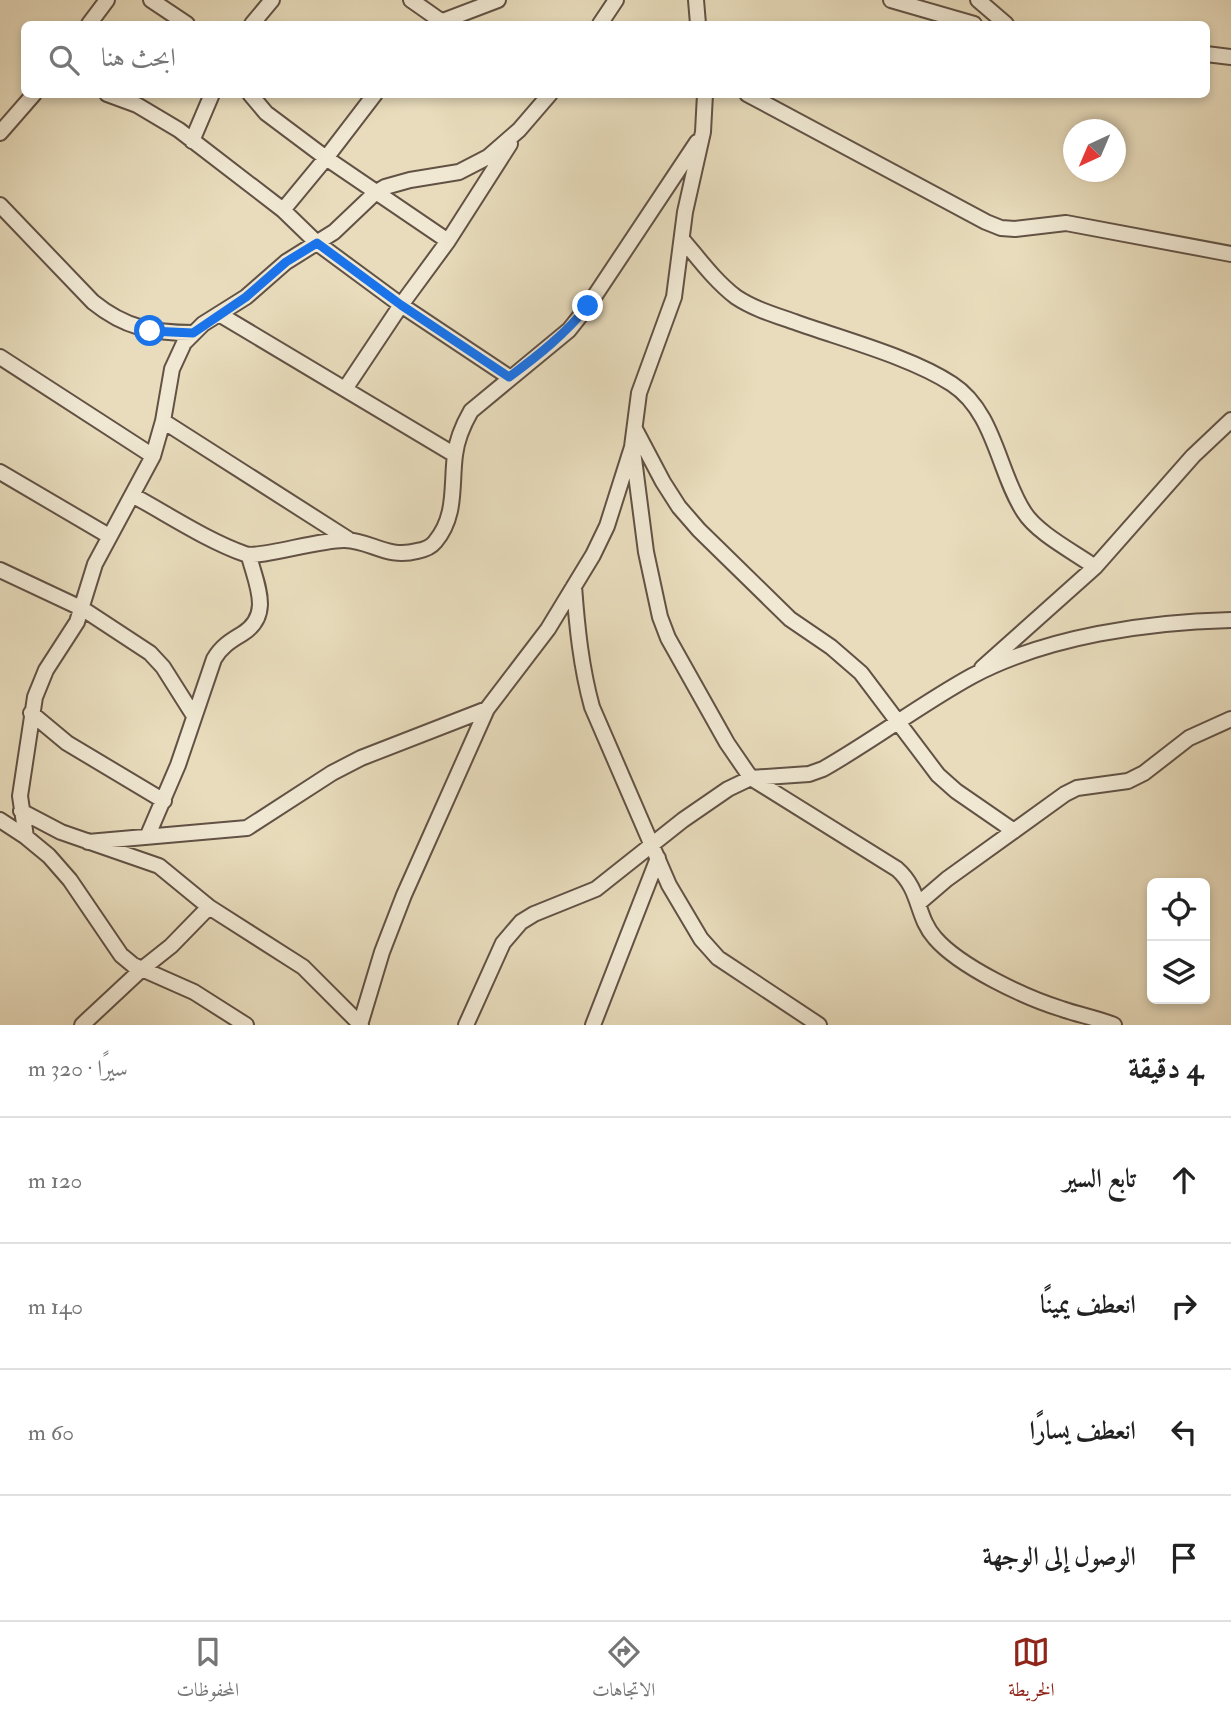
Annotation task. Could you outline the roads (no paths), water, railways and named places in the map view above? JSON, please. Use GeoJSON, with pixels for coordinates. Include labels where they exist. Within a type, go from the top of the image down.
{"type":"FeatureCollection","features":[{"type":"Feature","properties":{"kind":"street"},"geometry":{"type":"LineString","coordinates":[[91,21],[107,0]]}},
{"type":"Feature","properties":{"kind":"street"},"geometry":{"type":"LineString","coordinates":[[151,0],[182,21]]}},
{"type":"Feature","properties":{"kind":"street"},"geometry":{"type":"LineString","coordinates":[[254,21],[272,0]]}},
{"type":"Feature","properties":{"kind":"street"},"geometry":{"type":"LineString","coordinates":[[411,0],[436,21]]}},
{"type":"Feature","properties":{"kind":"street"},"geometry":{"type":"LineString","coordinates":[[443,21],[498,0]]}},
{"type":"Feature","properties":{"kind":"street"},"geometry":{"type":"LineString","coordinates":[[602,21],[616,0]]}},
{"type":"Feature","properties":{"kind":"street"},"geometry":{"type":"LineString","coordinates":[[696,0],[698,21]]}},
{"type":"Feature","properties":{"kind":"street"},"geometry":{"type":"LineString","coordinates":[[891,0],[964,21]]}},
{"type":"Feature","properties":{"kind":"street"},"geometry":{"type":"LineString","coordinates":[[978,0],[1002,21]]}},
{"type":"Feature","properties":{"kind":"street"},"geometry":{"type":"LineString","coordinates":[[1210,54],[1231,57]]}},
{"type":"Feature","properties":{"kind":"street"},"geometry":{"type":"LineString","coordinates":[[0,133],[31,98]]}},
{"type":"Feature","properties":{"kind":"street"},"geometry":{"type":"LineString","coordinates":[[117,98],[150,112],[192,141],[283,210],[317,243],[401,305],[509,377]]}},
{"type":"Feature","properties":{"kind":"street"},"geometry":{"type":"LineString","coordinates":[[192,141],[210,98]]}},
{"type":"Feature","properties":{"kind":"street"},"geometry":{"type":"LineString","coordinates":[[253,98],[266,113],[326,158],[448,241]]}},
{"type":"Feature","properties":{"kind":"street"},"geometry":{"type":"LineString","coordinates":[[283,210],[372,98]]}},
{"type":"Feature","properties":{"kind":"street"},"geometry":{"type":"LineString","coordinates":[[345,389],[448,241],[519,130],[547,98]]}},
{"type":"Feature","properties":{"kind":"street"},"geometry":{"type":"LineString","coordinates":[[21,811],[61,832],[159,866],[209,907],[303,967],[360,1025],[382,952],[404,895],[487,709],[548,629],[607,526],[632,447],[639,393],[674,297],[685,212],[703,132],[705,98]]}},
{"type":"Feature","properties":{"kind":"street"},"geometry":{"type":"LineString","coordinates":[[754,98],[1001,228],[1066,223],[1231,254]]}},
{"type":"Feature","properties":{"kind":"street"},"geometry":{"type":"LineString","coordinates":[[26,837],[21,811],[22,780],[28,752],[31,713],[38,688],[83,609],[91,572],[153,456],[163,421],[172,369],[184,343],[193,333],[246,297],[286,262],[334,232],[375,193],[385,187],[410,180],[446,175],[476,165],[519,130]]}},
{"type":"Feature","properties":{"kind":"street"},"geometry":{"type":"LineString","coordinates":[[163,421],[349,540],[395,555],[431,546],[443,529],[454,497],[455,455],[462,426],[471,411],[569,330],[588,306],[703,132]]}},
{"type":"Feature","properties":{"kind":"street"},"geometry":{"type":"LineString","coordinates":[[0,205],[106,313],[150,331],[193,333]]}},
{"type":"Feature","properties":{"kind":"street"},"geometry":{"type":"LineString","coordinates":[[682,239],[720,283],[737,298],[761,310],[903,361],[953,384],[970,400],[982,417],[1025,515],[1040,529],[1095,567]]}},
{"type":"Feature","properties":{"kind":"street"},"geometry":{"type":"LineString","coordinates":[[219,314],[455,455]]}},
{"type":"Feature","properties":{"kind":"street"},"geometry":{"type":"LineString","coordinates":[[0,358],[153,456]]}},
{"type":"Feature","properties":{"kind":"street"},"geometry":{"type":"LineString","coordinates":[[973,676],[1095,567],[1175,476],[1231,420]]}},
{"type":"Feature","properties":{"kind":"street"},"geometry":{"type":"LineString","coordinates":[[635,429],[663,482],[699,530],[790,619],[847,659],[861,673],[939,775],[956,791],[1014,831]]}},
{"type":"Feature","properties":{"kind":"street"},"geometry":{"type":"LineString","coordinates":[[632,447],[646,552],[660,617],[668,638],[718,727],[751,778],[897,869],[914,889],[926,924],[934,937],[973,967],[1044,1003],[1114,1025]]}},
{"type":"Feature","properties":{"kind":"street"},"geometry":{"type":"LineString","coordinates":[[0,472],[109,536]]}},
{"type":"Feature","properties":{"kind":"street"},"geometry":{"type":"LineString","coordinates":[[132,495],[208,537],[249,556],[315,542],[349,540]]}},
{"type":"Feature","properties":{"kind":"street"},"geometry":{"type":"LineString","coordinates":[[148,835],[164,801],[218,652],[255,624],[260,615],[258,589],[249,556]]}},
{"type":"Feature","properties":{"kind":"street"},"geometry":{"type":"LineString","coordinates":[[0,570],[83,609],[155,658],[194,716]]}},
{"type":"Feature","properties":{"kind":"street"},"geometry":{"type":"LineString","coordinates":[[574,586],[578,640],[584,679],[592,706],[684,913],[701,939],[718,958],[818,1025]]}},
{"type":"Feature","properties":{"kind":"street"},"geometry":{"type":"LineString","coordinates":[[466,1025],[511,931],[534,914],[596,889],[655,851],[719,795],[751,778],[809,774],[823,769],[973,676],[1062,642],[1136,628],[1231,620]]}},
{"type":"Feature","properties":{"kind":"street"},"geometry":{"type":"LineString","coordinates":[[88,842],[247,828],[332,773],[361,758],[487,709]]}},
{"type":"Feature","properties":{"kind":"street"},"geometry":{"type":"LineString","coordinates":[[31,713],[67,743],[164,801]]}},
{"type":"Feature","properties":{"kind":"street"},"geometry":{"type":"LineString","coordinates":[[919,903],[947,879],[1077,788],[1128,781],[1144,773],[1189,738],[1231,719]]}},
{"type":"Feature","properties":{"kind":"street"},"geometry":{"type":"LineString","coordinates":[[0,820],[49,856],[70,880],[121,955],[142,969],[194,992],[246,1025]]}},
{"type":"Feature","properties":{"kind":"street"},"geometry":{"type":"LineString","coordinates":[[593,1025],[655,851]]}},
{"type":"Feature","properties":{"kind":"street"},"geometry":{"type":"LineString","coordinates":[[82,1025],[171,946],[209,907]]}}]}
